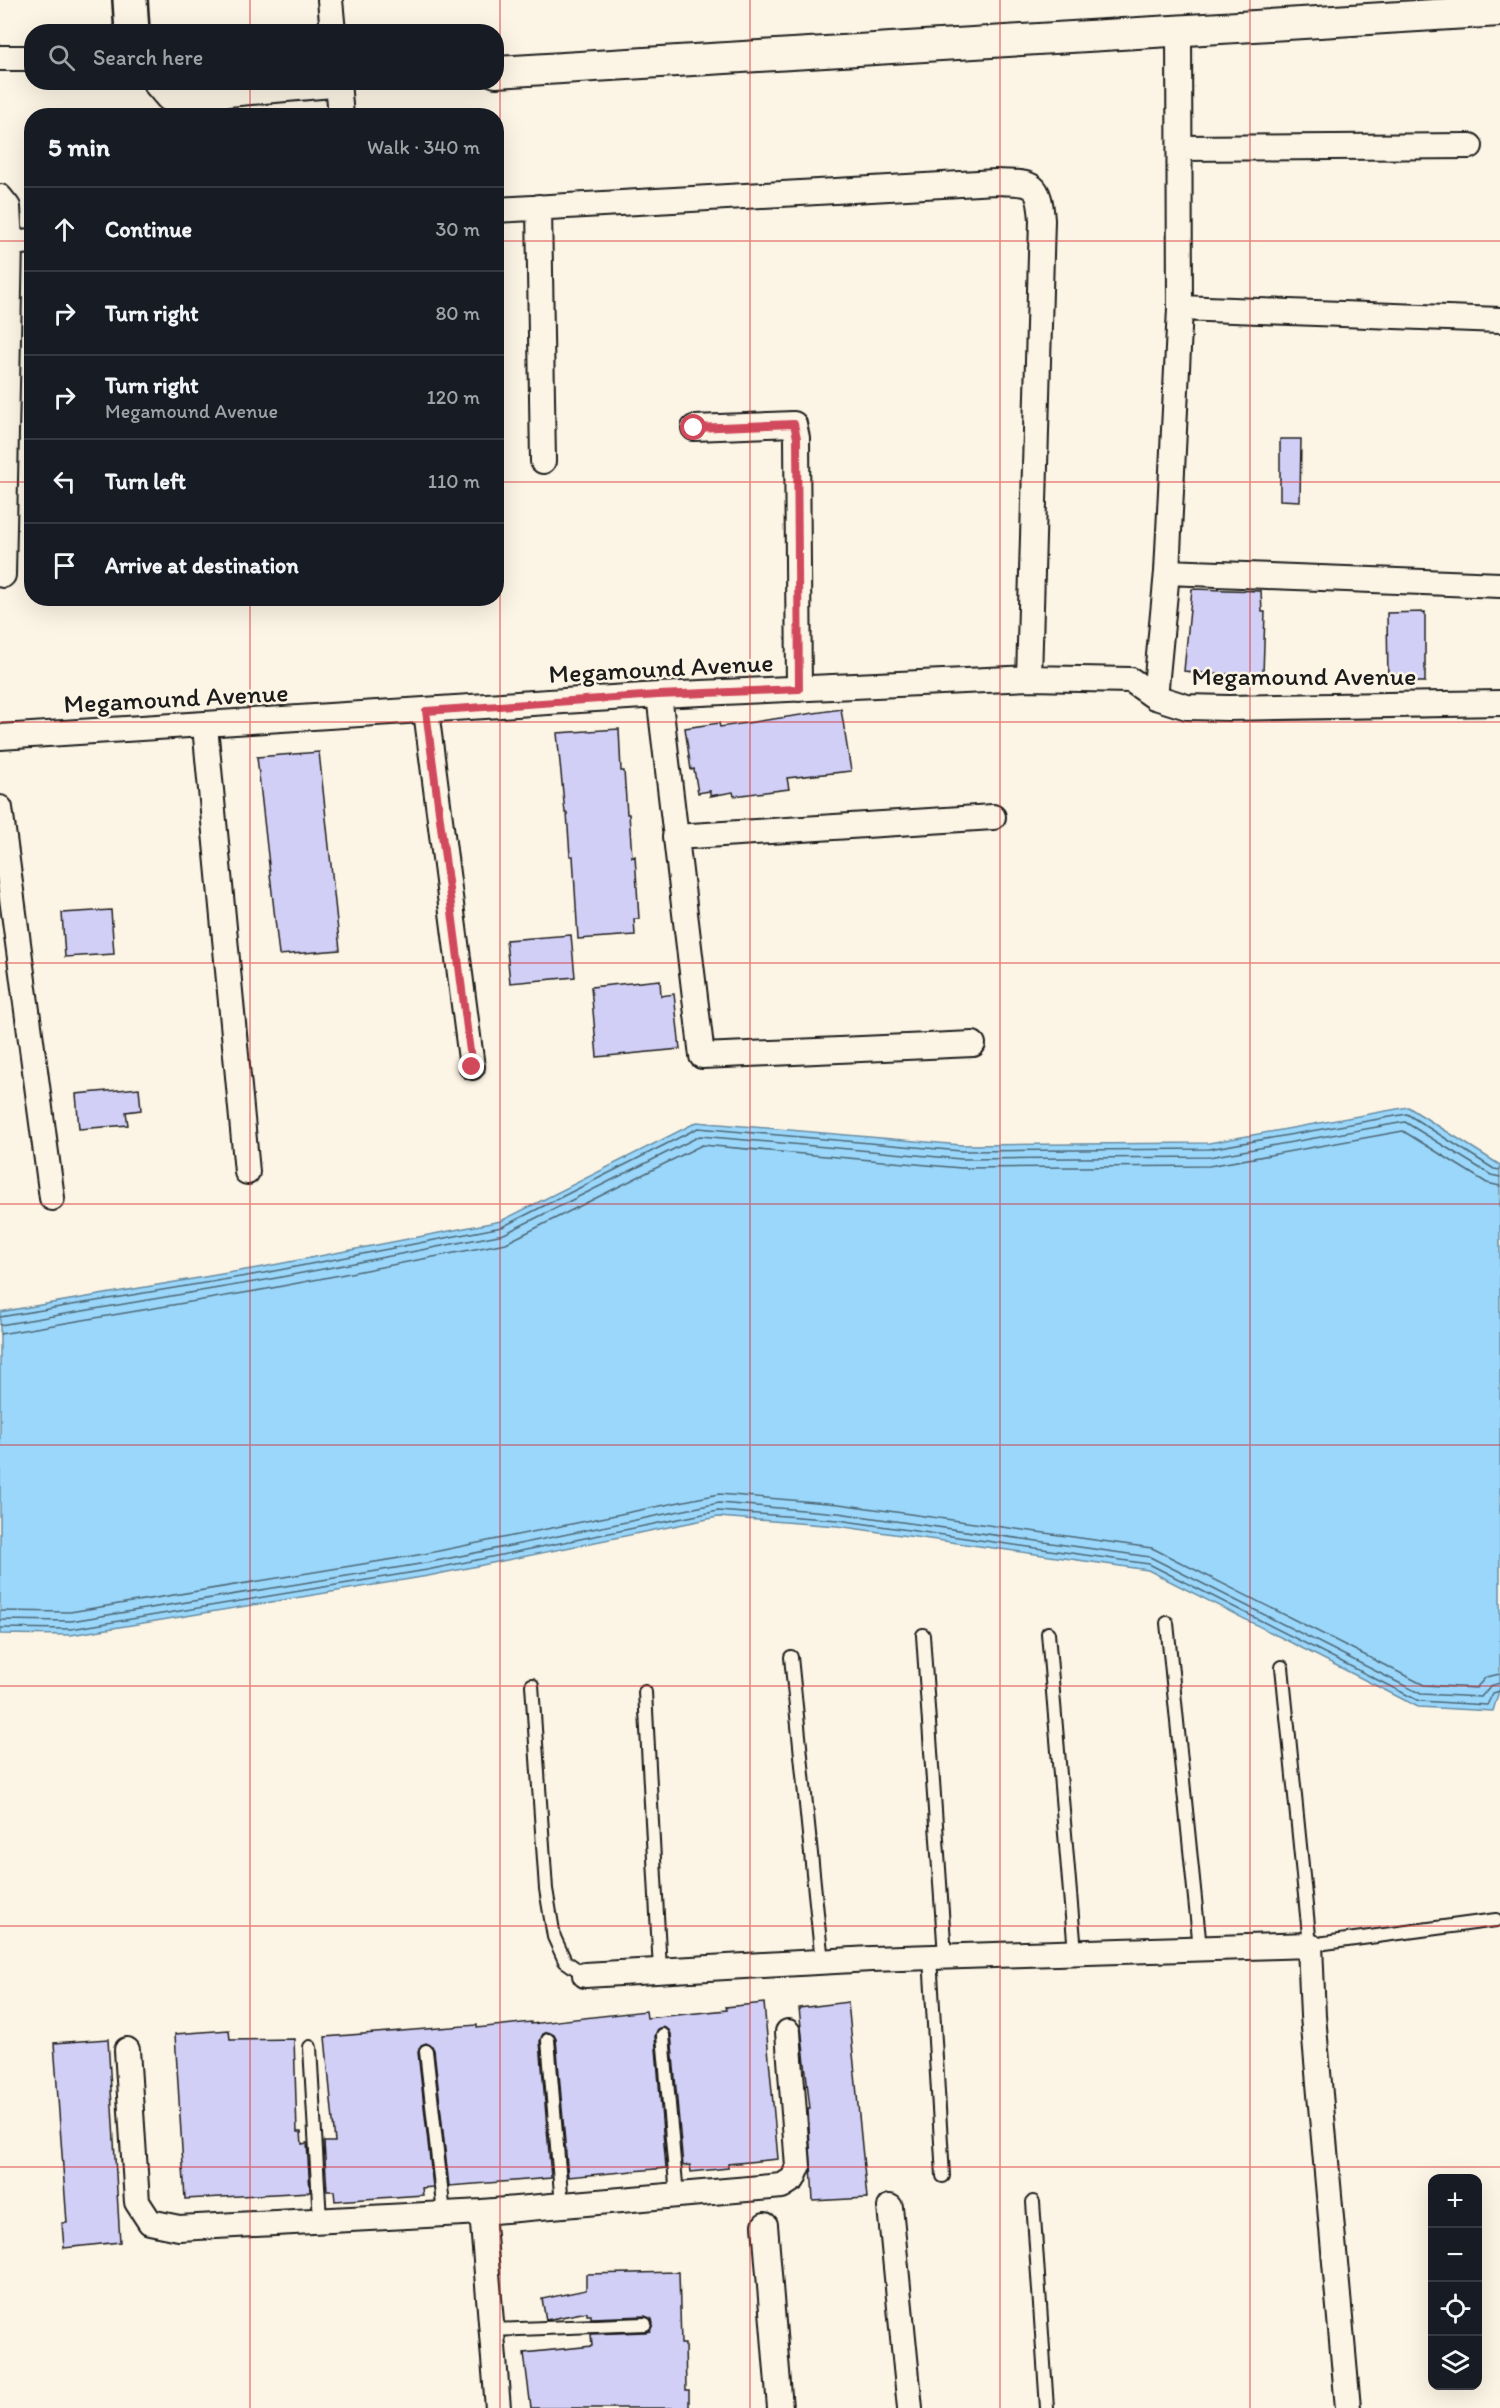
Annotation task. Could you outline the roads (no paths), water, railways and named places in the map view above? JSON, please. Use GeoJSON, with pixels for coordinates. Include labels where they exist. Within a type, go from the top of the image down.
{"type":"FeatureCollection","features":[{"type":"Feature","properties":{"kind":"main road"},"geometry":{"type":"LineString","coordinates":[[130,0],[132,24]]}},
{"type":"Feature","properties":{"kind":"street"},"geometry":{"type":"LineString","coordinates":[[330,0],[332,24]]}},
{"type":"Feature","properties":{"kind":"street"},"geometry":{"type":"LineString","coordinates":[[504,72],[1500,11]]}},
{"type":"Feature","properties":{"kind":"street"},"geometry":{"type":"LineString","coordinates":[[1155,696],[1167,572],[1180,308],[1179,30]]}},
{"type":"Feature","properties":{"kind":"street"},"geometry":{"type":"LineString","coordinates":[[0,58],[24,58]]}},
{"type":"Feature","properties":{"kind":"street"},"geometry":{"type":"LineString","coordinates":[[165,90],[170,96],[239,90]]}},
{"type":"Feature","properties":{"kind":"street"},"geometry":{"type":"LineString","coordinates":[[339,90],[340,108]]}},
{"type":"Feature","properties":{"kind":"street"},"geometry":{"type":"LineString","coordinates":[[1180,148],[1470,146]]}},
{"type":"Feature","properties":{"kind":"street"},"geometry":{"type":"LineString","coordinates":[[504,209],[996,182],[1022,182],[1030,185],[1037,192],[1042,220],[1029,678]]}},
{"type":"Feature","properties":{"kind":"street"},"geometry":{"type":"LineString","coordinates":[[0,197],[3,197],[8,207],[20,242],[3,575]]}},
{"type":"Feature","properties":{"kind":"street"},"geometry":{"type":"LineString","coordinates":[[540,207],[543,461]]}},
{"type":"Feature","properties":{"kind":"street"},"geometry":{"type":"LineString","coordinates":[[1180,308],[1500,320]]}},
{"type":"Feature","properties":{"kind":"street"},"geometry":{"type":"LineString","coordinates":[[694,428],[794,424],[797,438],[799,689]]}},
{"type":"Feature","properties":{"kind":"street"},"geometry":{"type":"LineString","coordinates":[[1167,572],[1500,585]]}},
{"type":"Feature","properties":{"kind":"street","name":"Megamound Avenue"},"geometry":{"type":"LineString","coordinates":[[0,737],[205,726],[658,695],[1029,678],[1131,680],[1155,696],[1187,706],[1229,708],[1500,703]]}},
{"type":"Feature","properties":{"kind":"street"},"geometry":{"type":"LineString","coordinates":[[658,695],[702,1056],[973,1044]]}},
{"type":"Feature","properties":{"kind":"street"},"geometry":{"type":"LineString","coordinates":[[426,711],[472,1067]]}},
{"type":"Feature","properties":{"kind":"street"},"geometry":{"type":"LineString","coordinates":[[205,726],[247,1172]]}},
{"type":"Feature","properties":{"kind":"street"},"geometry":{"type":"LineString","coordinates":[[0,808],[52,1198]]}},
{"type":"Feature","properties":{"kind":"street"},"geometry":{"type":"LineString","coordinates":[[675,837],[993,817]]}},
{"type":"Feature","properties":{"kind":"street"},"geometry":{"type":"LineString","coordinates":[[585,1975],[938,1957],[1310,1945],[1313,2016],[1348,2408]]}},
{"type":"Feature","properties":{"kind":"street"},"geometry":{"type":"LineString","coordinates":[[127,2050],[137,2202],[150,2222],[179,2228],[482,2212],[782,2186],[793,2179],[798,2166],[788,2032]]}},
{"type":"Feature","properties":{"kind":"street"},"geometry":{"type":"LineString","coordinates":[[890,2207],[910,2408]]}},
{"type":"Feature","properties":{"kind":"street"},"geometry":{"type":"LineString","coordinates":[[482,2212],[498,2408]]}},
{"type":"Feature","properties":{"kind":"street"},"geometry":{"type":"LineString","coordinates":[[765,2225],[780,2408]]}},
{"type":"Feature","properties":{"kind":"lane"},"geometry":{"type":"LineString","coordinates":[[1167,1623],[1200,1948]]}},
{"type":"Feature","properties":{"kind":"lane"},"geometry":{"type":"LineString","coordinates":[[1048,1633],[1075,1952]]}},
{"type":"Feature","properties":{"kind":"lane"},"geometry":{"type":"LineString","coordinates":[[923,1635],[938,1957],[943,2176]]}},
{"type":"Feature","properties":{"kind":"lane"},"geometry":{"type":"LineString","coordinates":[[791,1657],[822,1962]]}},
{"type":"Feature","properties":{"kind":"lane"},"geometry":{"type":"LineString","coordinates":[[1282,1667],[1310,1945],[1496,1920]]}},
{"type":"Feature","properties":{"kind":"lane"},"geometry":{"type":"LineString","coordinates":[[532,1685],[546,1889],[554,1937],[564,1961],[585,1975]]}},
{"type":"Feature","properties":{"kind":"lane"},"geometry":{"type":"LineString","coordinates":[[645,1692],[660,1970]]}},
{"type":"Feature","properties":{"kind":"lane"},"geometry":{"type":"LineString","coordinates":[[663,2035],[677,2196]]}},
{"type":"Feature","properties":{"kind":"lane"},"geometry":{"type":"LineString","coordinates":[[548,2040],[562,2205]]}},
{"type":"Feature","properties":{"kind":"lane"},"geometry":{"type":"LineString","coordinates":[[310,2048],[320,2220]]}},
{"type":"Feature","properties":{"kind":"lane"},"geometry":{"type":"LineString","coordinates":[[426,2051],[444,2214]]}},
{"type":"Feature","properties":{"kind":"lane"},"geometry":{"type":"LineString","coordinates":[[1033,2202],[1047,2408]]}},
{"type":"Feature","properties":{"kind":"lane"},"geometry":{"type":"LineString","coordinates":[[492,2330],[645,2324]]}},
{"type":"Feature","properties":{"kind":"water"},"geometry":{"type":"Polygon","coordinates":[[[1408,1107],[1500,1165],[1500,1688],[1493,1711],[1418,1707],[1148,1570],[837,1526],[718,1517],[428,1576],[71,1635],[0,1634],[0,1312],[263,1267],[501,1221],[697,1122],[961,1145],[1209,1143],[1408,1107]]]}}]}
